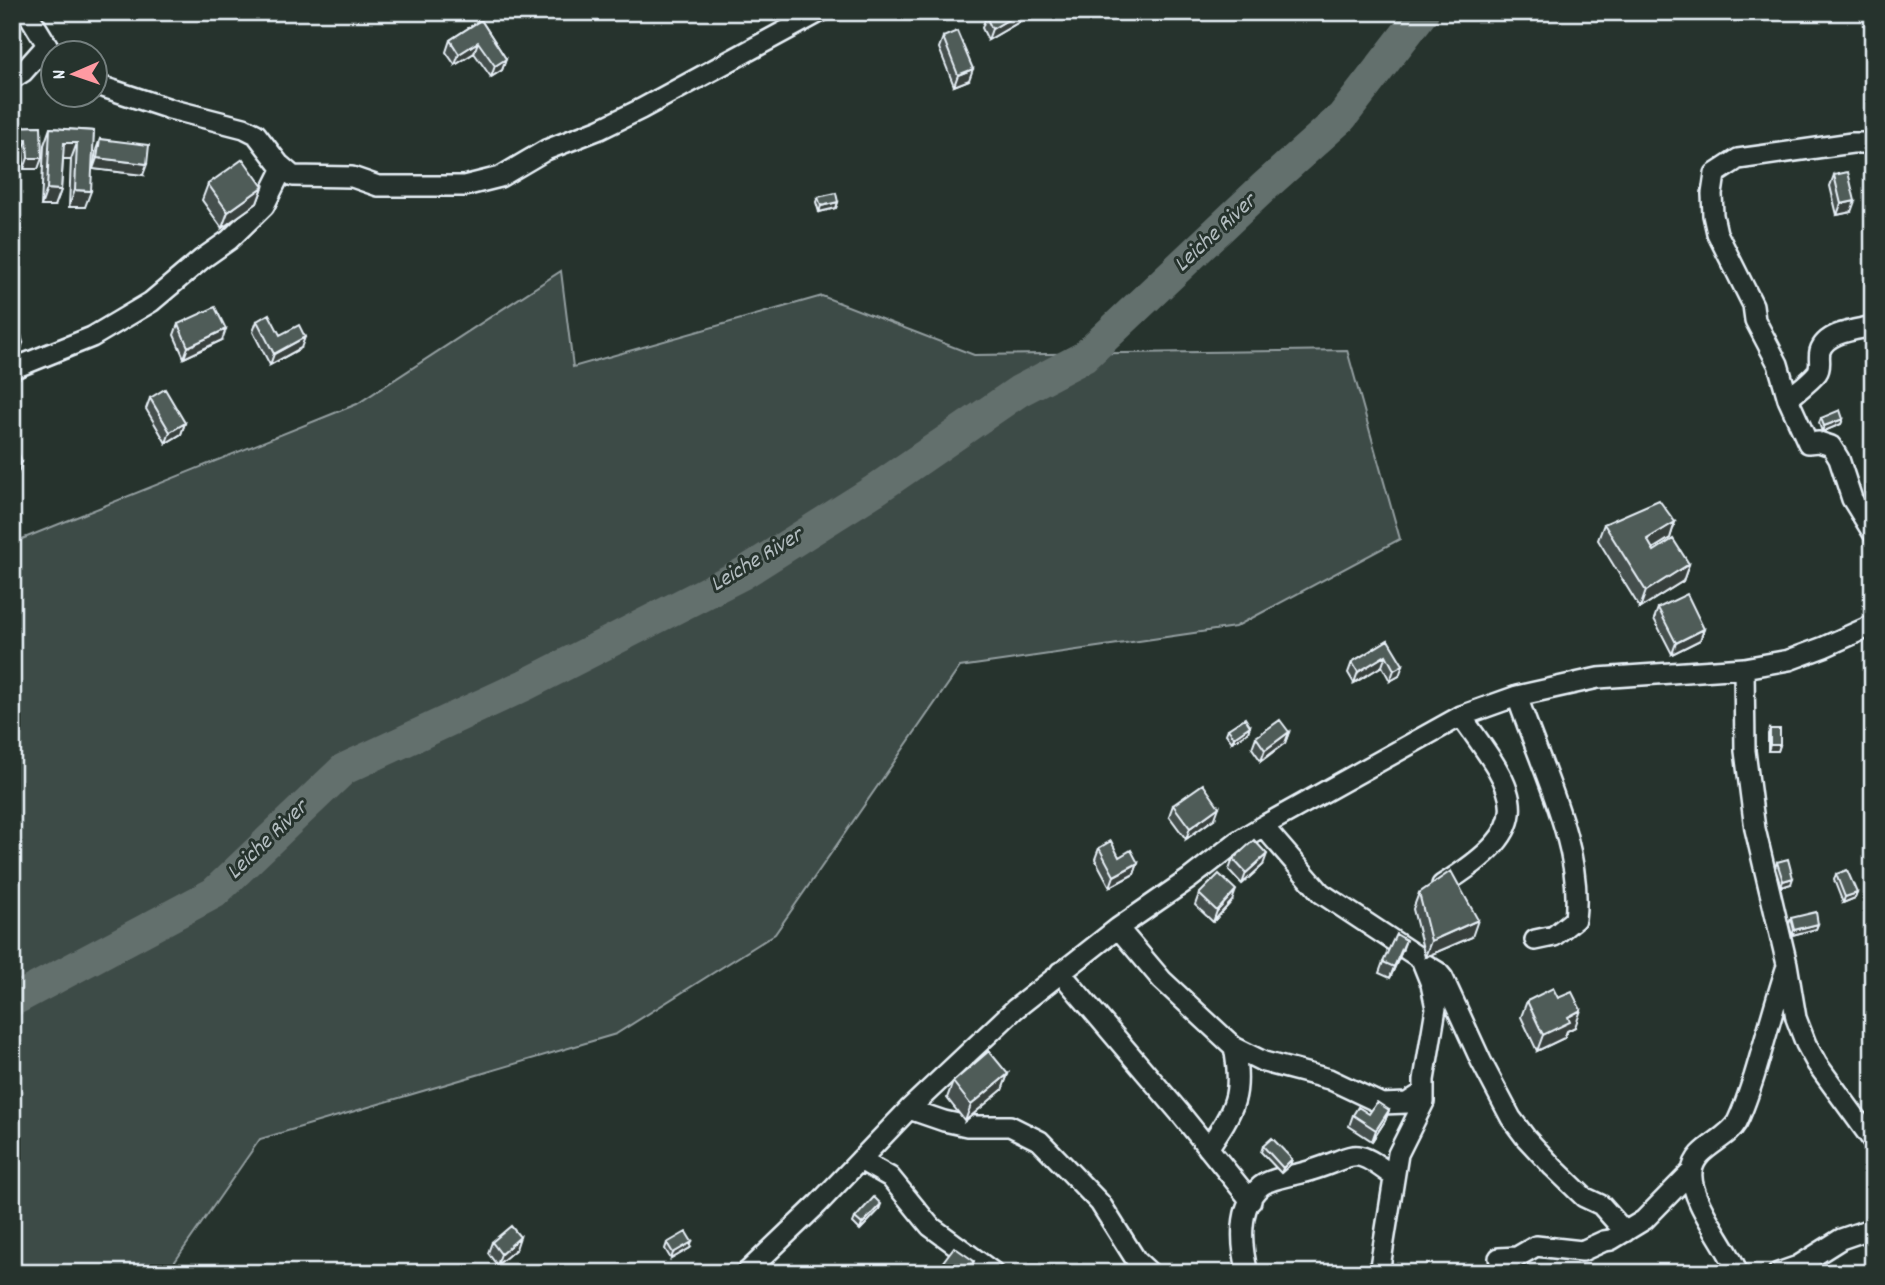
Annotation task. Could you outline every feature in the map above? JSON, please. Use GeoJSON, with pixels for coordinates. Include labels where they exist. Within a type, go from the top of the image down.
{"type":"FeatureCollection","features":[{"type":"Feature","properties":{"kind":"street"},"geometry":{"type":"LineString","coordinates":[[27,12],[43,38]]}},
{"type":"Feature","properties":{"kind":"street"},"geometry":{"type":"LineString","coordinates":[[108,89],[170,109],[244,128],[256,135],[283,168],[299,178],[352,177],[378,186],[464,186],[487,182],[510,172],[546,150],[600,129],[641,109],[820,12]]}},
{"type":"Feature","properties":{"kind":"street"},"geometry":{"type":"LineString","coordinates":[[12,79],[38,59]]}},
{"type":"Feature","properties":{"kind":"street"},"geometry":{"type":"LineString","coordinates":[[1873,143],[1852,143],[1738,159],[1715,174],[1713,215],[1717,233],[1753,305],[1755,320],[1778,364],[1788,399],[1808,443],[1819,442],[1831,446],[1835,451],[1852,499],[1873,533]]}},
{"type":"Feature","properties":{"kind":"street"},"geometry":{"type":"LineString","coordinates":[[12,369],[92,338],[151,302],[229,240],[264,206],[283,168]]}},
{"type":"Feature","properties":{"kind":"street"},"geometry":{"type":"LineString","coordinates":[[1788,399],[1820,368],[1819,354],[1824,343],[1836,335],[1873,326]]}},
{"type":"Feature","properties":{"kind":"street"},"geometry":{"type":"LineString","coordinates":[[746,1273],[818,1204],[909,1109],[1015,1009],[1118,928],[1238,841],[1263,826],[1461,716],[1517,696],[1598,678],[1744,668],[1789,660],[1873,625]]}},
{"type":"Feature","properties":{"kind":"street"},"geometry":{"type":"LineString","coordinates":[[1744,668],[1745,751],[1752,808],[1787,964],[1796,1018],[1806,1044],[1840,1098],[1873,1141]]}},
{"type":"Feature","properties":{"kind":"street"},"geometry":{"type":"LineString","coordinates":[[1517,696],[1558,810],[1572,860],[1577,899],[1575,919],[1554,936],[1535,940]]}},
{"type":"Feature","properties":{"kind":"street"},"geometry":{"type":"LineString","coordinates":[[1442,885],[1470,868],[1482,857],[1509,822],[1512,807],[1503,777],[1461,716]]}},
{"type":"Feature","properties":{"kind":"street"},"geometry":{"type":"LineString","coordinates":[[1263,826],[1321,892],[1438,972],[1501,1101],[1518,1128],[1553,1167],[1584,1197],[1601,1205],[1625,1232]]}},
{"type":"Feature","properties":{"kind":"street"},"geometry":{"type":"LineString","coordinates":[[1118,928],[1162,980],[1234,1047],[1265,1062],[1329,1079],[1382,1104],[1406,1103],[1424,1092]]}},
{"type":"Feature","properties":{"kind":"street"},"geometry":{"type":"LineString","coordinates":[[1379,1273],[1398,1154],[1424,1102],[1436,1008],[1425,964]]}},
{"type":"Feature","properties":{"kind":"street"},"geometry":{"type":"LineString","coordinates":[[1738,1273],[1703,1208],[1693,1183],[1692,1171],[1701,1154],[1729,1133],[1737,1121],[1755,1074],[1787,964]]}},
{"type":"Feature","properties":{"kind":"street"},"geometry":{"type":"LineString","coordinates":[[1060,972],[1251,1201]]}},
{"type":"Feature","properties":{"kind":"street"},"geometry":{"type":"LineString","coordinates":[[1208,1148],[1223,1127],[1237,1097],[1239,1072],[1234,1047]]}},
{"type":"Feature","properties":{"kind":"street"},"geometry":{"type":"LineString","coordinates":[[909,1109],[967,1126],[1010,1126],[1040,1141],[1100,1203],[1136,1260],[1150,1273]]}},
{"type":"Feature","properties":{"kind":"street"},"geometry":{"type":"LineString","coordinates":[[1248,1273],[1242,1237],[1244,1220],[1260,1187],[1351,1155],[1371,1159],[1395,1177]]}},
{"type":"Feature","properties":{"kind":"street"},"geometry":{"type":"LineString","coordinates":[[859,1160],[890,1177],[930,1226],[994,1273]]}},
{"type":"Feature","properties":{"kind":"street"},"geometry":{"type":"LineString","coordinates":[[1499,1258],[1517,1257],[1536,1246],[1588,1250],[1644,1220],[1692,1171]]}},
{"type":"Feature","properties":{"kind":"street"},"geometry":{"type":"LineString","coordinates":[[1778,1273],[1798,1266],[1841,1239],[1873,1228]]}},
{"type":"Feature","properties":{"kind":"shaded area"},"geometry":{"type":"Polygon","coordinates":[[[561,271],[573,367],[822,296],[974,355],[1347,350],[1400,539],[1235,627],[960,667],[775,934],[616,1034],[260,1139],[167,1273],[12,1273],[12,543],[357,404],[561,271]]]}},
{"type":"Feature","properties":{"kind":"building"},"geometry":{"type":"Polygon","coordinates":[[[993,12],[1021,12],[992,29],[986,17],[993,12]]]}},
{"type":"Feature","properties":{"kind":"building"},"geometry":{"type":"Polygon","coordinates":[[[481,20],[506,59],[495,66],[478,42],[459,54],[450,40],[481,20]]]}},
{"type":"Feature","properties":{"kind":"building"},"geometry":{"type":"Polygon","coordinates":[[[957,31],[973,69],[958,75],[943,37],[957,31]]]}},
{"type":"Feature","properties":{"kind":"building"},"geometry":{"type":"Polygon","coordinates":[[[41,126],[42,158],[28,158],[27,139],[12,140],[12,127],[41,126]]]}},
{"type":"Feature","properties":{"kind":"building"},"geometry":{"type":"Polygon","coordinates":[[[50,128],[94,131],[91,191],[75,190],[77,143],[64,143],[61,190],[47,189],[50,128]]]}},
{"type":"Feature","properties":{"kind":"building"},"geometry":{"type":"Polygon","coordinates":[[[100,139],[149,145],[147,164],[97,158],[100,139]]]}},
{"type":"Feature","properties":{"kind":"building"},"geometry":{"type":"Polygon","coordinates":[[[243,159],[263,187],[228,212],[208,184],[243,159]]]}},
{"type":"Feature","properties":{"kind":"building"},"geometry":{"type":"Polygon","coordinates":[[[1848,172],[1855,201],[1841,204],[1834,175],[1848,172]]]}},
{"type":"Feature","properties":{"kind":"building"},"geometry":{"type":"Polygon","coordinates":[[[836,193],[838,202],[821,206],[818,197],[836,193]]]}},
{"type":"Feature","properties":{"kind":"building"},"geometry":{"type":"Polygon","coordinates":[[[215,307],[226,329],[188,347],[178,324],[215,307]]]}},
{"type":"Feature","properties":{"kind":"building"},"geometry":{"type":"Polygon","coordinates":[[[269,314],[280,335],[299,325],[305,337],[274,354],[257,321],[269,314]]]}},
{"type":"Feature","properties":{"kind":"building"},"geometry":{"type":"Polygon","coordinates":[[[20,330],[23,343],[12,345],[12,331],[20,330]]]}},
{"type":"Feature","properties":{"kind":"building"},"geometry":{"type":"Polygon","coordinates":[[[165,389],[185,423],[170,432],[150,398],[165,389]]]}},
{"type":"Feature","properties":{"kind":"building"},"geometry":{"type":"Polygon","coordinates":[[[1840,410],[1843,419],[1824,426],[1821,418],[1840,410]]]}},
{"type":"Feature","properties":{"kind":"building"},"geometry":{"type":"Polygon","coordinates":[[[12,437],[22,462],[12,465],[12,437]]]}},
{"type":"Feature","properties":{"kind":"building"},"geometry":{"type":"Polygon","coordinates":[[[1659,500],[1675,522],[1647,539],[1654,551],[1673,539],[1689,564],[1646,591],[1604,524],[1659,500]]]}},
{"type":"Feature","properties":{"kind":"building"},"geometry":{"type":"Polygon","coordinates":[[[1687,594],[1704,629],[1676,643],[1658,608],[1687,594]]]}},
{"type":"Feature","properties":{"kind":"building"},"geometry":{"type":"Polygon","coordinates":[[[1388,640],[1403,665],[1394,670],[1386,655],[1358,672],[1352,662],[1388,640]]]}},
{"type":"Feature","properties":{"kind":"building"},"geometry":{"type":"Polygon","coordinates":[[[1245,718],[1250,726],[1234,737],[1228,729],[1245,718]]]}},
{"type":"Feature","properties":{"kind":"building"},"geometry":{"type":"Polygon","coordinates":[[[1280,720],[1289,732],[1265,750],[1256,737],[1280,720]]]}},
{"type":"Feature","properties":{"kind":"building"},"geometry":{"type":"Polygon","coordinates":[[[1770,729],[1780,729],[1780,745],[1770,745],[1770,729]]]}},
{"type":"Feature","properties":{"kind":"building"},"geometry":{"type":"Polygon","coordinates":[[[1203,784],[1219,807],[1190,828],[1173,805],[1203,784]]]}},
{"type":"Feature","properties":{"kind":"building"},"geometry":{"type":"Polygon","coordinates":[[[1254,840],[1267,854],[1246,873],[1233,859],[1254,840]]]}},
{"type":"Feature","properties":{"kind":"building"},"geometry":{"type":"Polygon","coordinates":[[[1111,841],[1119,857],[1131,850],[1138,863],[1114,876],[1099,848],[1111,841]]]}},
{"type":"Feature","properties":{"kind":"building"},"geometry":{"type":"Polygon","coordinates":[[[1788,859],[1793,878],[1783,881],[1777,862],[1788,859]]]}},
{"type":"Feature","properties":{"kind":"building"},"geometry":{"type":"Polygon","coordinates":[[[1847,870],[1857,893],[1845,897],[1836,874],[1847,870]]]}},
{"type":"Feature","properties":{"kind":"building"},"geometry":{"type":"Polygon","coordinates":[[[1451,871],[1478,920],[1431,941],[1419,893],[1451,871]]]}},
{"type":"Feature","properties":{"kind":"building"},"geometry":{"type":"Polygon","coordinates":[[[1219,874],[1236,890],[1217,911],[1199,894],[1219,874]]]}},
{"type":"Feature","properties":{"kind":"building"},"geometry":{"type":"Polygon","coordinates":[[[1816,912],[1818,924],[1794,930],[1791,918],[1816,912]]]}},
{"type":"Feature","properties":{"kind":"building"},"geometry":{"type":"Polygon","coordinates":[[[1396,934],[1406,940],[1394,967],[1383,962],[1396,934]]]}},
{"type":"Feature","properties":{"kind":"building"},"geometry":{"type":"Polygon","coordinates":[[[1553,988],[1558,998],[1572,992],[1581,1010],[1568,1017],[1570,1022],[1543,1035],[1527,1001],[1553,988]]]}},
{"type":"Feature","properties":{"kind":"building"},"geometry":{"type":"Polygon","coordinates":[[[989,1051],[1008,1074],[971,1105],[953,1082],[989,1051]]]}},
{"type":"Feature","properties":{"kind":"building"},"geometry":{"type":"Polygon","coordinates":[[[1377,1102],[1389,1110],[1376,1130],[1353,1115],[1358,1107],[1369,1114],[1377,1102]]]}},
{"type":"Feature","properties":{"kind":"building"},"geometry":{"type":"Polygon","coordinates":[[[1272,1138],[1292,1159],[1283,1168],[1263,1146],[1272,1138]]]}},
{"type":"Feature","properties":{"kind":"building"},"geometry":{"type":"Polygon","coordinates":[[[874,1197],[881,1204],[862,1224],[855,1218],[874,1197]]]}},
{"type":"Feature","properties":{"kind":"building"},"geometry":{"type":"Polygon","coordinates":[[[511,1226],[520,1237],[501,1254],[492,1242],[511,1226]]]}},
{"type":"Feature","properties":{"kind":"building"},"geometry":{"type":"Polygon","coordinates":[[[686,1232],[692,1242],[673,1253],[667,1243],[686,1232]]]}},
{"type":"Feature","properties":{"kind":"building"},"geometry":{"type":"Polygon","coordinates":[[[954,1247],[974,1261],[966,1273],[947,1273],[939,1267],[954,1247]]]}},
{"type":"Feature","properties":{"kind":"waterway","name":"Leiche River"},"geometry":{"type":"LineString","coordinates":[[12,1001],[214,893],[344,769],[525,685],[742,574],[875,490],[1019,391],[1084,357],[1342,117],[1423,12]]}}]}
